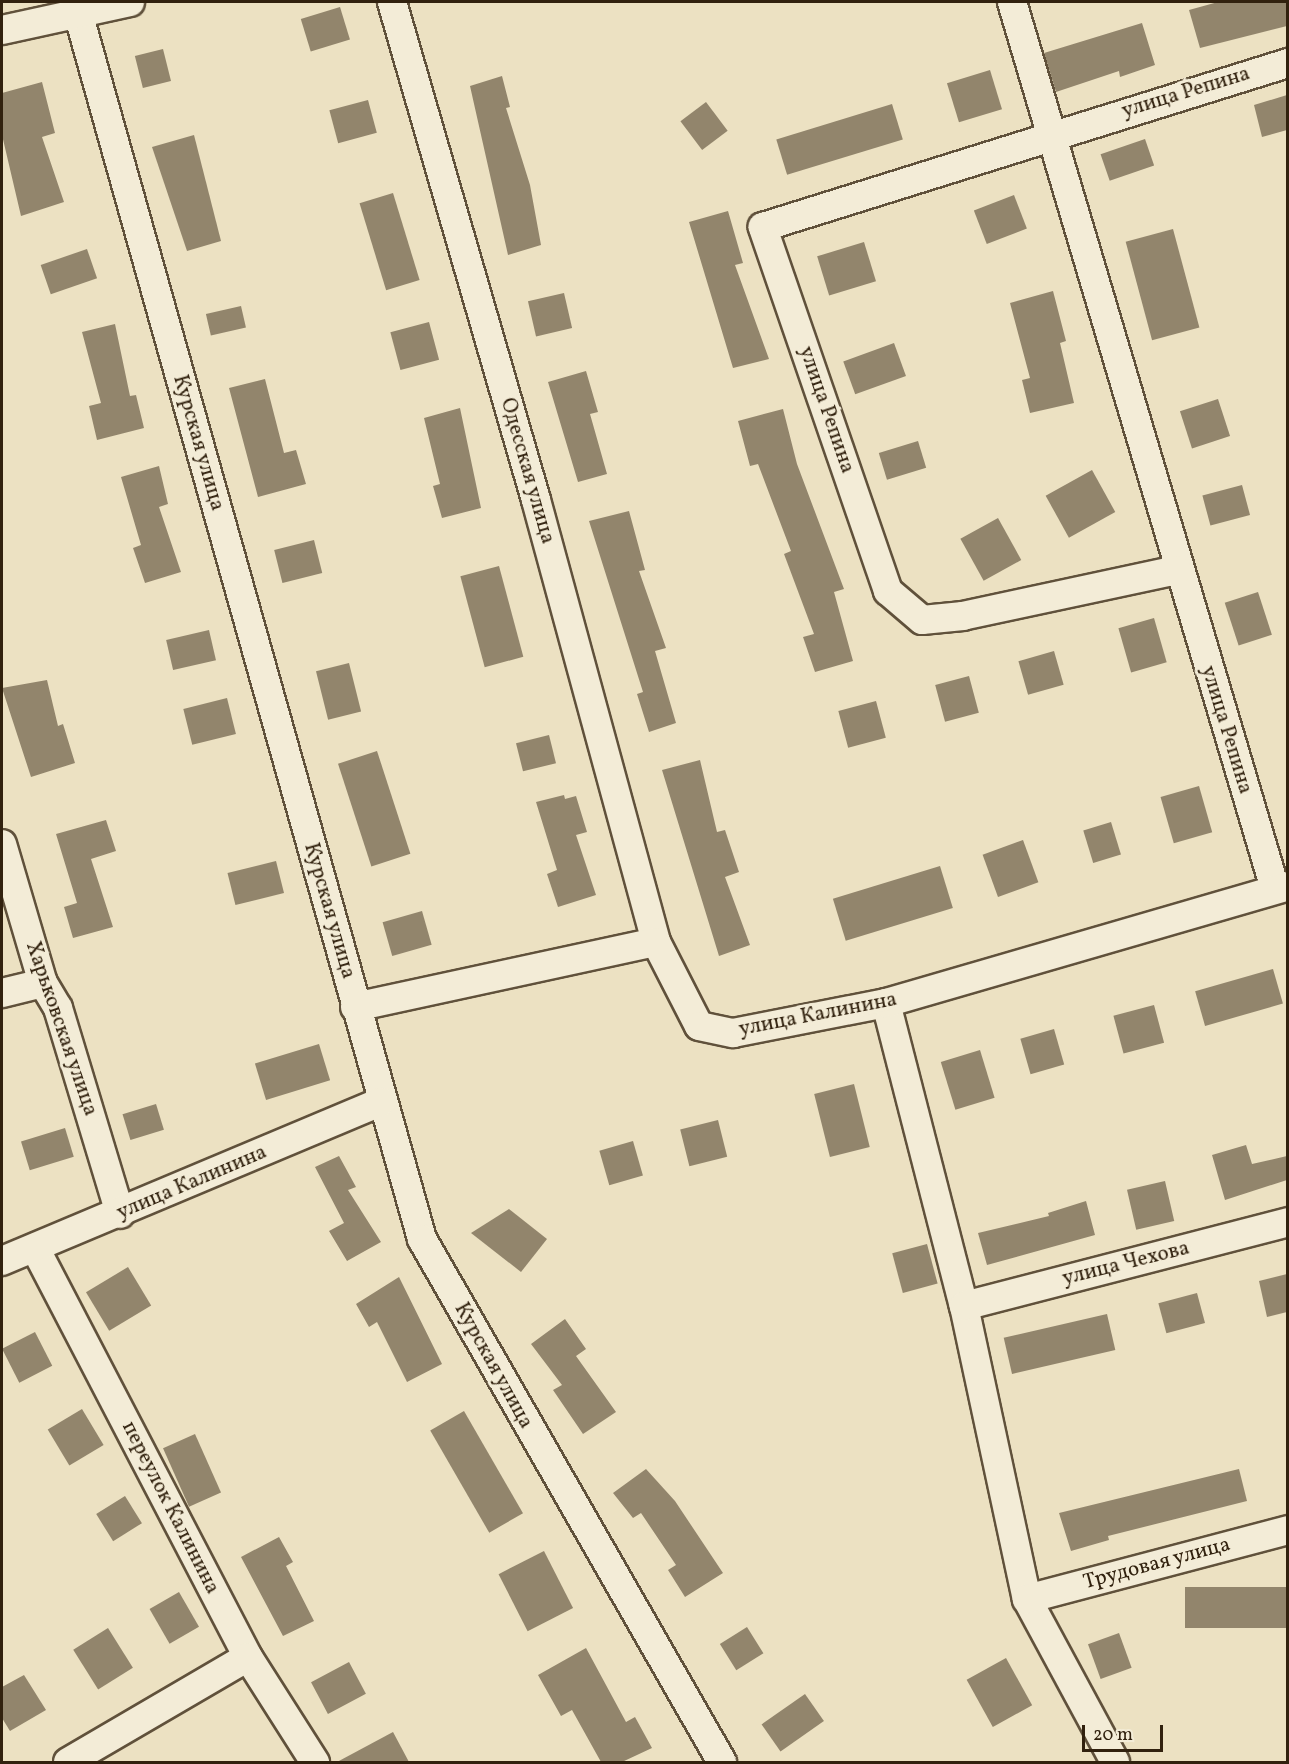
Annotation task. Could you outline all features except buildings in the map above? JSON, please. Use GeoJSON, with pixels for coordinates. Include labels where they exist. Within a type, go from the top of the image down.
{"type":"FeatureCollection","features":[{"type":"Feature","properties":{"kind":"street"},"geometry":{"type":"LineString","coordinates":[[2,30],[77,8],[130,2]]}},
{"type":"Feature","properties":{"kind":"street","name":"Одесская улица"},"geometry":{"type":"LineString","coordinates":[[392,2],[536,500],[656,942]]}},
{"type":"Feature","properties":{"kind":"street","name":"улица Репина"},"geometry":{"type":"LineString","coordinates":[[1012,2],[1177,570],[1281,888]]}},
{"type":"Feature","properties":{"kind":"street","name":"Курская улица"},"geometry":{"type":"LineString","coordinates":[[77,8],[381,1102],[422,1239],[722,1762]]}},
{"type":"Feature","properties":{"kind":"street","name":"улица Репина"},"geometry":{"type":"LineString","coordinates":[[1177,570],[963,616],[922,620],[888,591],[763,227],[1051,134],[1287,63]]}},
{"type":"Feature","properties":{"kind":"street","name":"Харьковская улица"},"geometry":{"type":"LineString","coordinates":[[2,844],[43,983],[58,1008],[120,1214]]}},
{"type":"Feature","properties":{"kind":"street","name":"улица Калинина"},"geometry":{"type":"LineString","coordinates":[[656,942],[699,1026],[733,1033],[886,1003],[1281,888]]}},
{"type":"Feature","properties":{"kind":"street"},"geometry":{"type":"LineString","coordinates":[[355,1007],[656,942]]}},
{"type":"Feature","properties":{"kind":"street"},"geometry":{"type":"LineString","coordinates":[[2,993],[43,983]]}},
{"type":"Feature","properties":{"kind":"street"},"geometry":{"type":"LineString","coordinates":[[886,1003],[963,1306],[1027,1599],[1115,1762]]}},
{"type":"Feature","properties":{"kind":"street","name":"улица Калинина"},"geometry":{"type":"LineString","coordinates":[[2,1261],[120,1214],[381,1102]]}},
{"type":"Feature","properties":{"kind":"street","name":"улица Чехова"},"geometry":{"type":"LineString","coordinates":[[963,1306],[1287,1222]]}},
{"type":"Feature","properties":{"kind":"street","name":"переулок Калинина"},"geometry":{"type":"LineString","coordinates":[[35,1248],[248,1657],[315,1762]]}},
{"type":"Feature","properties":{"kind":"street","name":"Трудовая улица"},"geometry":{"type":"LineString","coordinates":[[1027,1599],[1287,1530]]}},
{"type":"Feature","properties":{"kind":"street"},"geometry":{"type":"LineString","coordinates":[[68,1762],[248,1657]]}}]}
